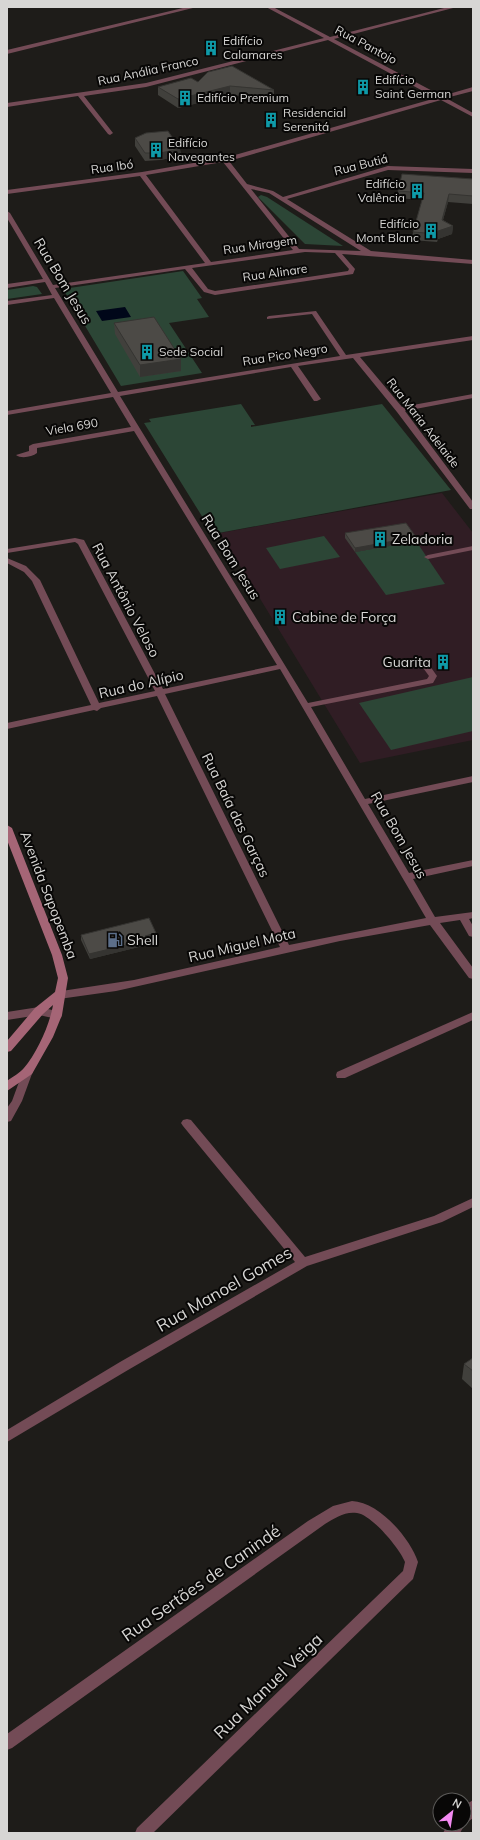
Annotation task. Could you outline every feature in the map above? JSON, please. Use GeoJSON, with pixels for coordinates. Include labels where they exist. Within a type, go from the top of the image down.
{"type":"FeatureCollection","features":[{"type":"Feature","properties":{"kind":"main road","name":"Avenida Sapopemba"},"geometry":{"type":"LineString","coordinates":[[7,828],[62,970],[63,986],[59,995],[57,1015],[48,1037],[28,1071],[7,1087]]}},
{"type":"Feature","properties":{"kind":"main road"},"geometry":{"type":"LineString","coordinates":[[7,1054],[10,1045],[39,1012],[59,995]]}},
{"type":"Feature","properties":{"kind":"street"},"geometry":{"type":"LineString","coordinates":[[7,52],[194,7]]}},
{"type":"Feature","properties":{"kind":"street","name":"Rua Pantojo"},"geometry":{"type":"LineString","coordinates":[[269,7],[473,115]]}},
{"type":"Feature","properties":{"kind":"street","name":"Rua Anália Franco"},"geometry":{"type":"LineString","coordinates":[[7,106],[82,96],[146,85],[454,7]]}},
{"type":"Feature","properties":{"kind":"street","name":"Rua Ibó"},"geometry":{"type":"LineString","coordinates":[[7,192],[142,174],[225,160],[473,89]]}},
{"type":"Feature","properties":{"kind":"street"},"geometry":{"type":"LineString","coordinates":[[82,96],[110,133]]}},
{"type":"Feature","properties":{"kind":"street"},"geometry":{"type":"LineString","coordinates":[[225,160],[298,251]]}},
{"type":"Feature","properties":{"kind":"street","name":"Rua Butiá"},"geometry":{"type":"LineString","coordinates":[[281,199],[388,168],[473,171]]}},
{"type":"Feature","properties":{"kind":"street"},"geometry":{"type":"LineString","coordinates":[[142,174],[209,264]]}},
{"type":"Feature","properties":{"kind":"street"},"geometry":{"type":"LineString","coordinates":[[244,185],[271,192],[370,253]]}},
{"type":"Feature","properties":{"kind":"street","name":"Rua Bom Jesus"},"geometry":{"type":"LineString","coordinates":[[7,213],[115,394],[282,666],[432,920],[473,975]]}},
{"type":"Feature","properties":{"kind":"street","name":"Rua Miragem"},"geometry":{"type":"LineString","coordinates":[[7,286],[49,284],[298,251],[370,253],[473,262]]}},
{"type":"Feature","properties":{"kind":"street","name":"Rua Alinare"},"geometry":{"type":"LineString","coordinates":[[186,267],[206,291],[215,293],[352,273],[352,269],[338,252]]}},
{"type":"Feature","properties":{"kind":"street"},"geometry":{"type":"LineString","coordinates":[[7,302],[56,296]]}},
{"type":"Feature","properties":{"kind":"street"},"geometry":{"type":"LineString","coordinates":[[269,318],[314,312],[344,357]]}},
{"type":"Feature","properties":{"kind":"street","name":"Rua Pico Negro"},"geometry":{"type":"LineString","coordinates":[[7,413],[293,365],[473,338]]}},
{"type":"Feature","properties":{"kind":"street","name":"Rua Maria Adelaide"},"geometry":{"type":"LineString","coordinates":[[354,356],[400,410],[473,507]]}},
{"type":"Feature","properties":{"kind":"street"},"geometry":{"type":"LineString","coordinates":[[293,365],[317,399]]}},
{"type":"Feature","properties":{"kind":"street"},"geometry":{"type":"LineString","coordinates":[[400,410],[473,396]]}},
{"type":"Feature","properties":{"kind":"street","name":"Viela 690"},"geometry":{"type":"LineString","coordinates":[[20,455],[33,453],[34,446],[136,428]]}},
{"type":"Feature","properties":{"kind":"street","name":"Rua Antônio Veloso"},"geometry":{"type":"LineString","coordinates":[[7,551],[75,540],[81,542],[161,694]]}},
{"type":"Feature","properties":{"kind":"street"},"geometry":{"type":"LineString","coordinates":[[428,557],[473,548]]}},
{"type":"Feature","properties":{"kind":"street"},"geometry":{"type":"LineString","coordinates":[[7,560],[23,567],[30,572],[36,580],[97,708]]}},
{"type":"Feature","properties":{"kind":"street"},"geometry":{"type":"LineString","coordinates":[[305,706],[430,681],[433,676],[422,661]]}},
{"type":"Feature","properties":{"kind":"street","name":"Rua do Alípio"},"geometry":{"type":"LineString","coordinates":[[7,726],[97,708],[282,666]]}},
{"type":"Feature","properties":{"kind":"street","name":"Rua Baía das Garças"},"geometry":{"type":"LineString","coordinates":[[161,694],[286,949]]}},
{"type":"Feature","properties":{"kind":"street"},"geometry":{"type":"LineString","coordinates":[[363,802],[473,779]]}},
{"type":"Feature","properties":{"kind":"street"},"geometry":{"type":"LineString","coordinates":[[407,877],[473,863]]}},
{"type":"Feature","properties":{"kind":"street","name":"Rua Miguel Mota"},"geometry":{"type":"LineString","coordinates":[[59,995],[104,990],[286,949],[432,920],[473,915]]}},
{"type":"Feature","properties":{"kind":"street"},"geometry":{"type":"LineString","coordinates":[[462,916],[473,934]]}},
{"type":"Feature","properties":{"kind":"street"},"geometry":{"type":"LineString","coordinates":[[7,1016],[39,1012],[57,1015]]}},
{"type":"Feature","properties":{"kind":"street"},"geometry":{"type":"LineString","coordinates":[[341,1075],[473,1016]]}},
{"type":"Feature","properties":{"kind":"street"},"geometry":{"type":"LineString","coordinates":[[7,1118],[17,1101],[28,1071]]}},
{"type":"Feature","properties":{"kind":"street"},"geometry":{"type":"LineString","coordinates":[[188,1123],[302,1264]]}},
{"type":"Feature","properties":{"kind":"street","name":"Rua Manoel Gomes"},"geometry":{"type":"LineString","coordinates":[[7,1437],[124,1366],[302,1264],[438,1219],[473,1202]]}},
{"type":"Feature","properties":{"kind":"street","name":"Rua Sertões de Canindé"},"geometry":{"type":"LineString","coordinates":[[7,1743],[291,1540],[337,1511],[350,1506],[364,1508],[382,1523],[400,1543],[411,1561]]}},
{"type":"Feature","properties":{"kind":"street","name":"Rua Manuel Veiga"},"geometry":{"type":"LineString","coordinates":[[142,1833],[408,1575],[411,1567],[411,1561]]}},
{"type":"Feature","properties":{"kind":"shaded area"},"geometry":{"type":"Polygon","coordinates":[[[442,493],[473,533],[473,740],[360,763],[220,533],[442,493]]]}},
{"type":"Feature","properties":{"kind":"green space"},"geometry":{"type":"Polygon","coordinates":[[[261,195],[267,197],[343,246],[305,244],[258,197],[261,195]]]}},
{"type":"Feature","properties":{"kind":"green space"},"geometry":{"type":"Polygon","coordinates":[[[183,271],[202,298],[197,299],[209,317],[169,323],[202,373],[121,386],[63,289],[183,271]]]}},
{"type":"Feature","properties":{"kind":"green space"},"geometry":{"type":"Polygon","coordinates":[[[33,286],[37,287],[42,294],[7,299],[7,290],[33,286]]]}},
{"type":"Feature","properties":{"kind":"green space"},"geometry":{"type":"Polygon","coordinates":[[[241,404],[255,425],[251,425],[251,427],[382,404],[451,490],[213,534],[144,423],[151,422],[149,419],[241,404]]]}},
{"type":"Feature","properties":{"kind":"green space"},"geometry":{"type":"Polygon","coordinates":[[[324,536],[340,557],[280,569],[266,548],[324,536]]]}},
{"type":"Feature","properties":{"kind":"green space"},"geometry":{"type":"Polygon","coordinates":[[[416,541],[445,584],[386,595],[355,552],[416,541]]]}},
{"type":"Feature","properties":{"kind":"green space"},"geometry":{"type":"Polygon","coordinates":[[[473,677],[473,731],[391,750],[359,703],[473,677]]]}},
{"type":"Feature","properties":{"kind":"water"},"geometry":{"type":"Polygon","coordinates":[[[125,307],[131,317],[102,321],[96,311],[125,307]]]}},
{"type":"Feature","properties":{"kind":"building"},"geometry":{"type":"Polygon","coordinates":[[[232,66],[274,90],[230,86],[178,99],[158,87],[191,78],[198,82],[208,72],[232,66]]]}},
{"type":"Feature","properties":{"kind":"building"},"geometry":{"type":"Polygon","coordinates":[[[168,131],[180,149],[160,153],[145,153],[135,138],[146,133],[168,131]]]}},
{"type":"Feature","properties":{"kind":"building"},"geometry":{"type":"Polygon","coordinates":[[[402,174],[473,179],[473,196],[449,194],[442,220],[453,226],[438,231],[438,234],[413,232],[424,193],[398,191],[402,174]]]}},
{"type":"Feature","properties":{"kind":"building","name":"Sede Social"},"geometry":{"type":"Polygon","coordinates":[[[154,317],[181,359],[140,365],[114,323],[154,317]]]}},
{"type":"Feature","properties":{"kind":"building","name":"Zeladoria"},"geometry":{"type":"Polygon","coordinates":[[[406,523],[416,537],[355,548],[345,533],[406,523]]]}},
{"type":"Feature","properties":{"kind":"building","name":"Shell"},"geometry":{"type":"Polygon","coordinates":[[[149,918],[156,933],[145,936],[147,940],[89,954],[81,935],[149,918]]]}},
{"type":"Feature","properties":{"kind":"building"},"geometry":{"type":"Polygon","coordinates":[[[473,1358],[473,1371],[464,1364],[473,1358]]]}},
{"type":"Feature","properties":{"kind":"place","name":"Edifício Calamares"},"geometry":{"type":"Point","coordinates":[211,48]}},
{"type":"Feature","properties":{"kind":"place","name":"Edifício Saint German"},"geometry":{"type":"Point","coordinates":[363,87]}},
{"type":"Feature","properties":{"kind":"place","name":"Edifício Premium"},"geometry":{"type":"Point","coordinates":[185,98]}},
{"type":"Feature","properties":{"kind":"place","name":"Residencial Serenitá"},"geometry":{"type":"Point","coordinates":[271,120]}},
{"type":"Feature","properties":{"kind":"place","name":"Edifício Navegantes"},"geometry":{"type":"Point","coordinates":[156,150]}},
{"type":"Feature","properties":{"kind":"place","name":"Edifício Valência"},"geometry":{"type":"Point","coordinates":[417,191]}},
{"type":"Feature","properties":{"kind":"place","name":"Edifício Mont Blanc"},"geometry":{"type":"Point","coordinates":[431,231]}},
{"type":"Feature","properties":{"kind":"place","name":"Sede Social"},"geometry":{"type":"Point","coordinates":[147,352]}},
{"type":"Feature","properties":{"kind":"place","name":"Zeladoria"},"geometry":{"type":"Point","coordinates":[380,539]}},
{"type":"Feature","properties":{"kind":"place","name":"Cabine de Força"},"geometry":{"type":"Point","coordinates":[280,617]}},
{"type":"Feature","properties":{"kind":"place","name":"Guarita"},"geometry":{"type":"Point","coordinates":[443,662]}},
{"type":"Feature","properties":{"kind":"place","name":"Shell"},"geometry":{"type":"Point","coordinates":[115,940]}}]}
